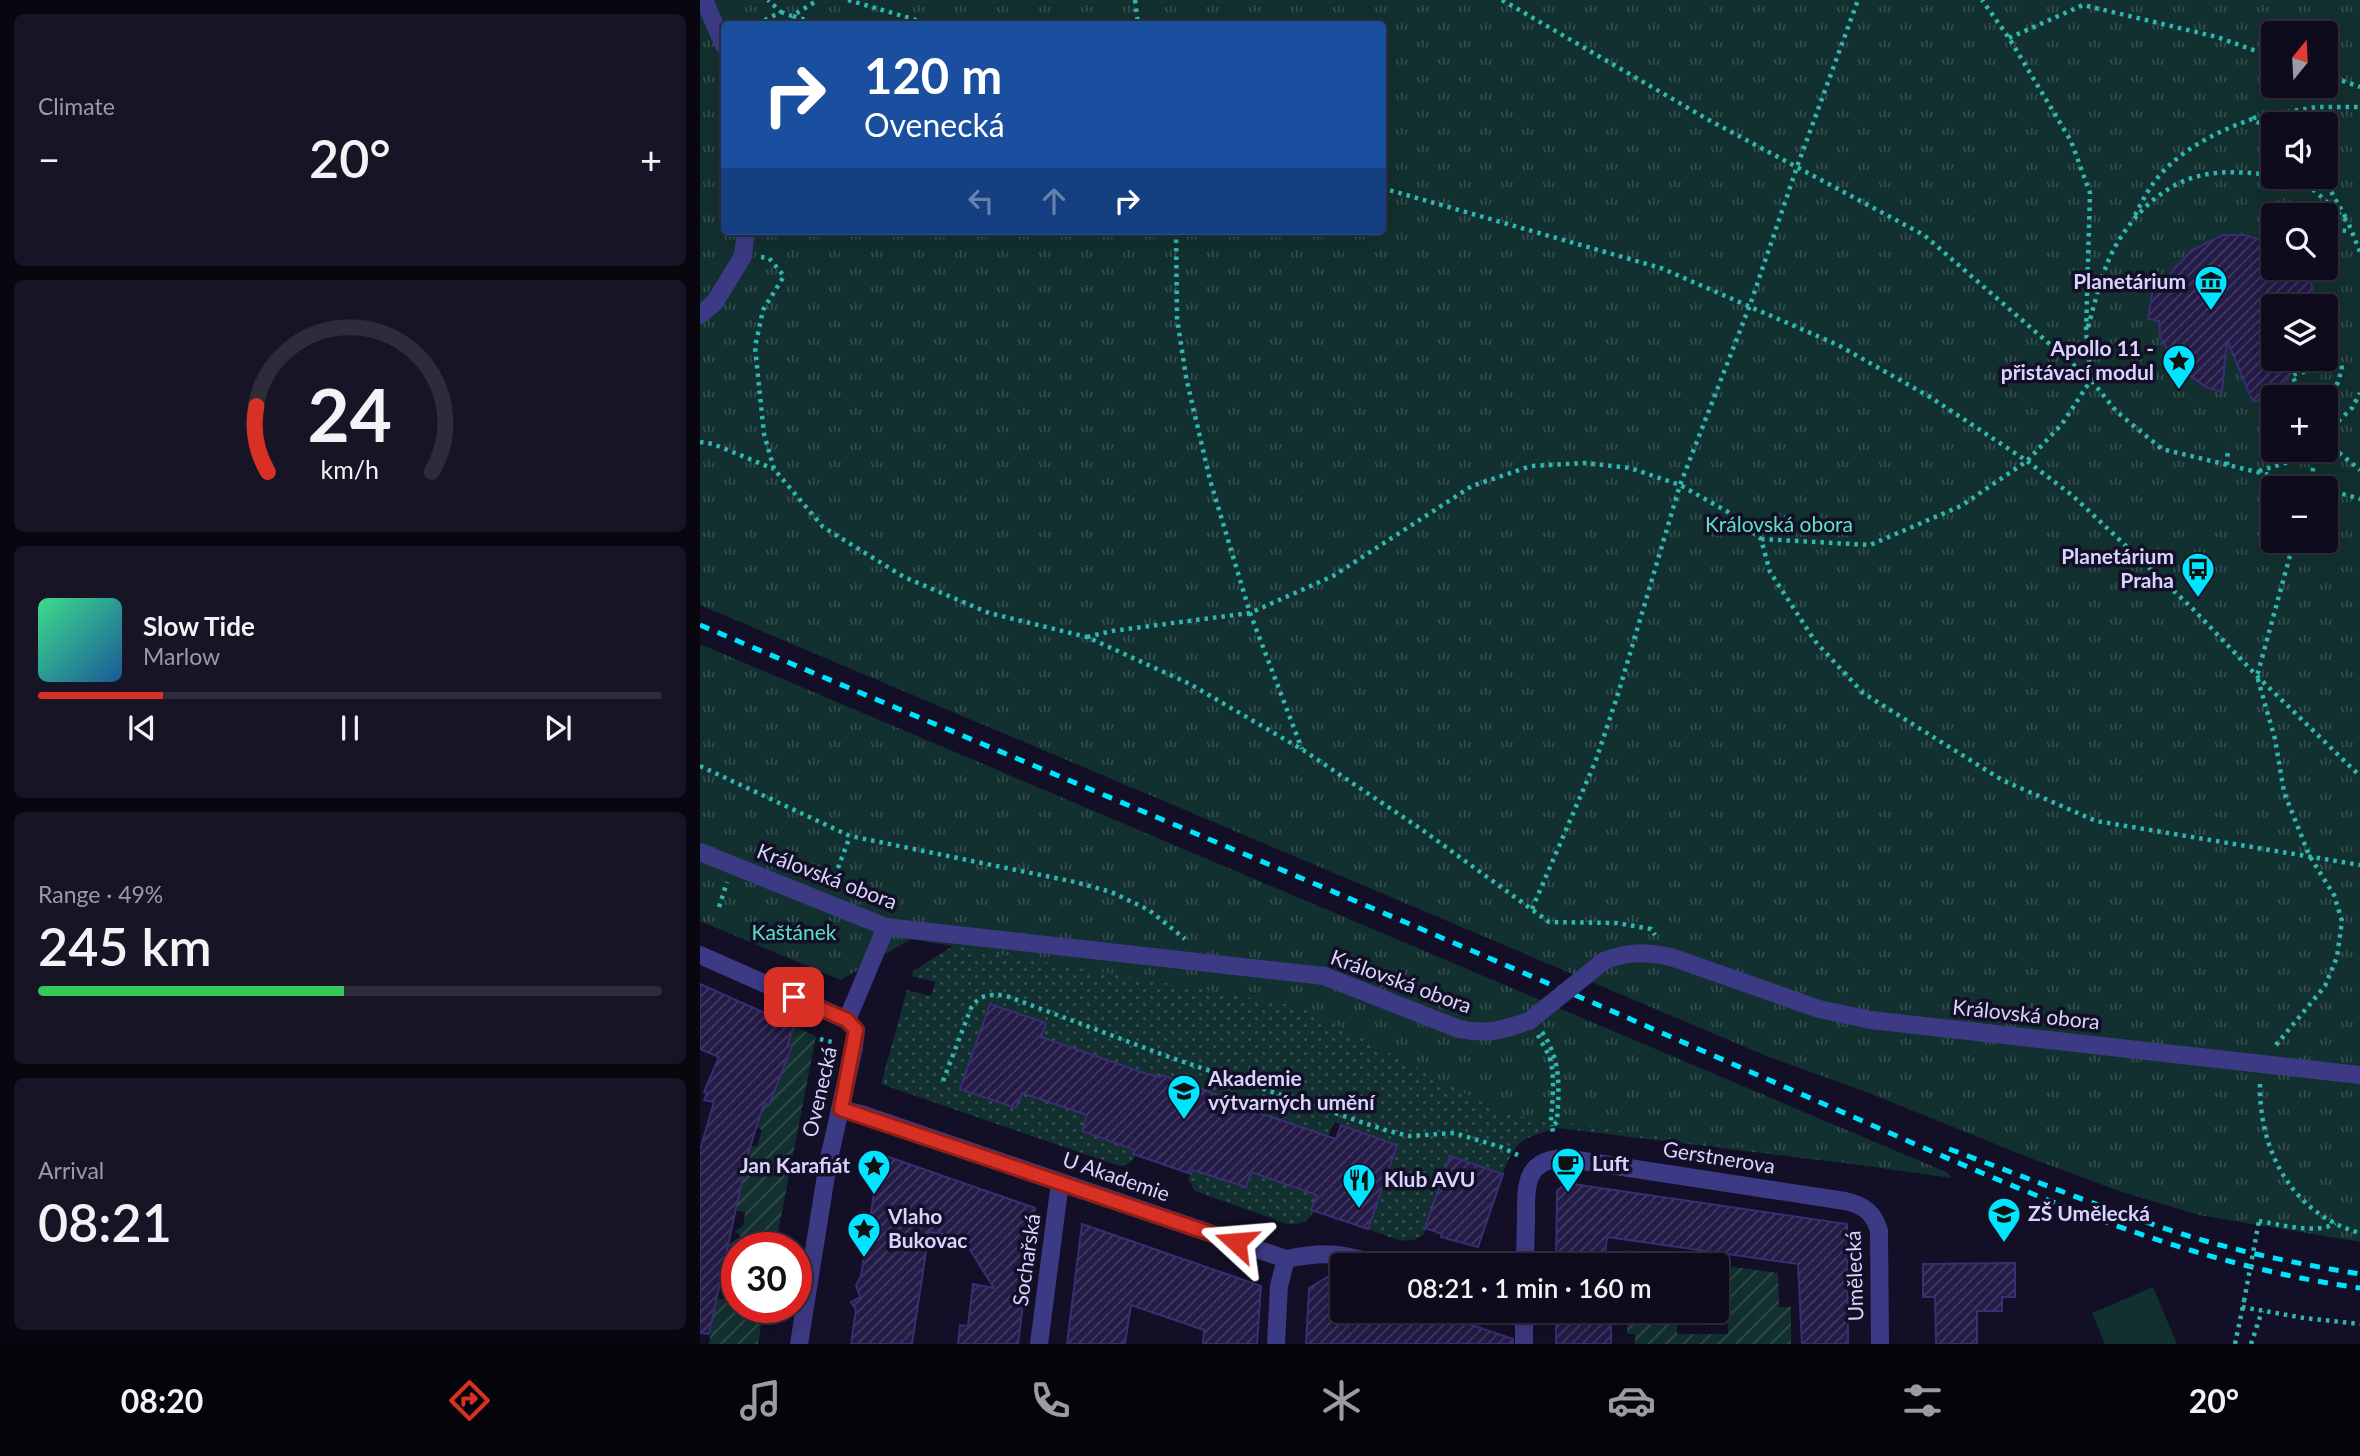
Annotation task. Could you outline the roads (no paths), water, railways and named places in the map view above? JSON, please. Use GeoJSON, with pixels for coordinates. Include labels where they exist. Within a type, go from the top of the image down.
{"type":"FeatureCollection","features":[{"type":"Feature","properties":{"kind":"street"},"geometry":{"type":"LineString","coordinates":[[704,0],[721,37]]}},
{"type":"Feature","properties":{"kind":"street"},"geometry":{"type":"LineString","coordinates":[[700,315],[715,302],[743,256],[746,235]]}},
{"type":"Feature","properties":{"kind":"street","name":"Královská obora"},"geometry":{"type":"LineString","coordinates":[[700,852],[886,927],[1324,976],[1459,1029],[1481,1034],[1536,1028],[1604,961],[1620,954],[1652,953],[1671,957],[1819,1009],[1871,1020],[2360,1075]]}},
{"type":"Feature","properties":{"kind":"street"},"geometry":{"type":"LineString","coordinates":[[700,955],[847,1020],[886,927]]}},
{"type":"Feature","properties":{"kind":"street","name":"Ovenecká"},"geometry":{"type":"LineString","coordinates":[[799,1344],[828,1164],[857,1034],[847,1020]]}},
{"type":"Feature","properties":{"kind":"street","name":"U Akademie"},"geometry":{"type":"LineString","coordinates":[[841,1109],[1286,1259],[1330,1254]]}},
{"type":"Feature","properties":{"kind":"street","name":"Gerstnerova"},"geometry":{"type":"LineString","coordinates":[[1525,1253],[1528,1180],[1538,1166],[1553,1158],[1845,1200],[1867,1209]]}},
{"type":"Feature","properties":{"kind":"street","name":"Sochařská"},"geometry":{"type":"LineString","coordinates":[[1039,1344],[1059,1182]]}},
{"type":"Feature","properties":{"kind":"street","name":"Umělecká"},"geometry":{"type":"LineString","coordinates":[[1867,1209],[1879,1231],[1880,1344]]}},
{"type":"Feature","properties":{"kind":"street"},"geometry":{"type":"LineString","coordinates":[[1276,1344],[1279,1286],[1286,1259]]}},
{"type":"Feature","properties":{"kind":"street"},"geometry":{"type":"LineString","coordinates":[[1524,1323],[1524,1344]]}},
{"type":"Feature","properties":{"kind":"railway"},"geometry":{"type":"LineString","coordinates":[[700,625],[1397,918],[2073,1210],[2186,1249],[2243,1265],[2360,1288]]}},
{"type":"Feature","properties":{"kind":"railway"},"geometry":{"type":"LineString","coordinates":[[1949,1149],[2201,1240],[2269,1257],[2360,1274]]}},
{"type":"Feature","properties":{"kind":"place","name":"Planetárium"},"geometry":{"type":"Point","coordinates":[2211,312]}},
{"type":"Feature","properties":{"kind":"place","name":"Apollo 11 - přistávací modul"},"geometry":{"type":"Point","coordinates":[2179,391]}},
{"type":"Feature","properties":{"kind":"place","name":"Planetárium Praha"},"geometry":{"type":"Point","coordinates":[2198,599]}},
{"type":"Feature","properties":{"kind":"place","name":"Akademie výtvarných umění"},"geometry":{"type":"Point","coordinates":[1184,1121]}},
{"type":"Feature","properties":{"kind":"place","name":"Luft"},"geometry":{"type":"Point","coordinates":[1568,1194]}},
{"type":"Feature","properties":{"kind":"place","name":"Jan Karafiát"},"geometry":{"type":"Point","coordinates":[874,1196]}},
{"type":"Feature","properties":{"kind":"place","name":"Klub AVU"},"geometry":{"type":"Point","coordinates":[1359,1210]}},
{"type":"Feature","properties":{"kind":"place","name":"ZŠ Umělecká"},"geometry":{"type":"Point","coordinates":[2004,1244]}},
{"type":"Feature","properties":{"kind":"place","name":"Vlaho Bukovac"},"geometry":{"type":"Point","coordinates":[864,1259]}},
{"type":"Feature","properties":{"kind":"park label","name":"Kaštánek"},"geometry":{"type":"Point","coordinates":[794,933]}}]}
